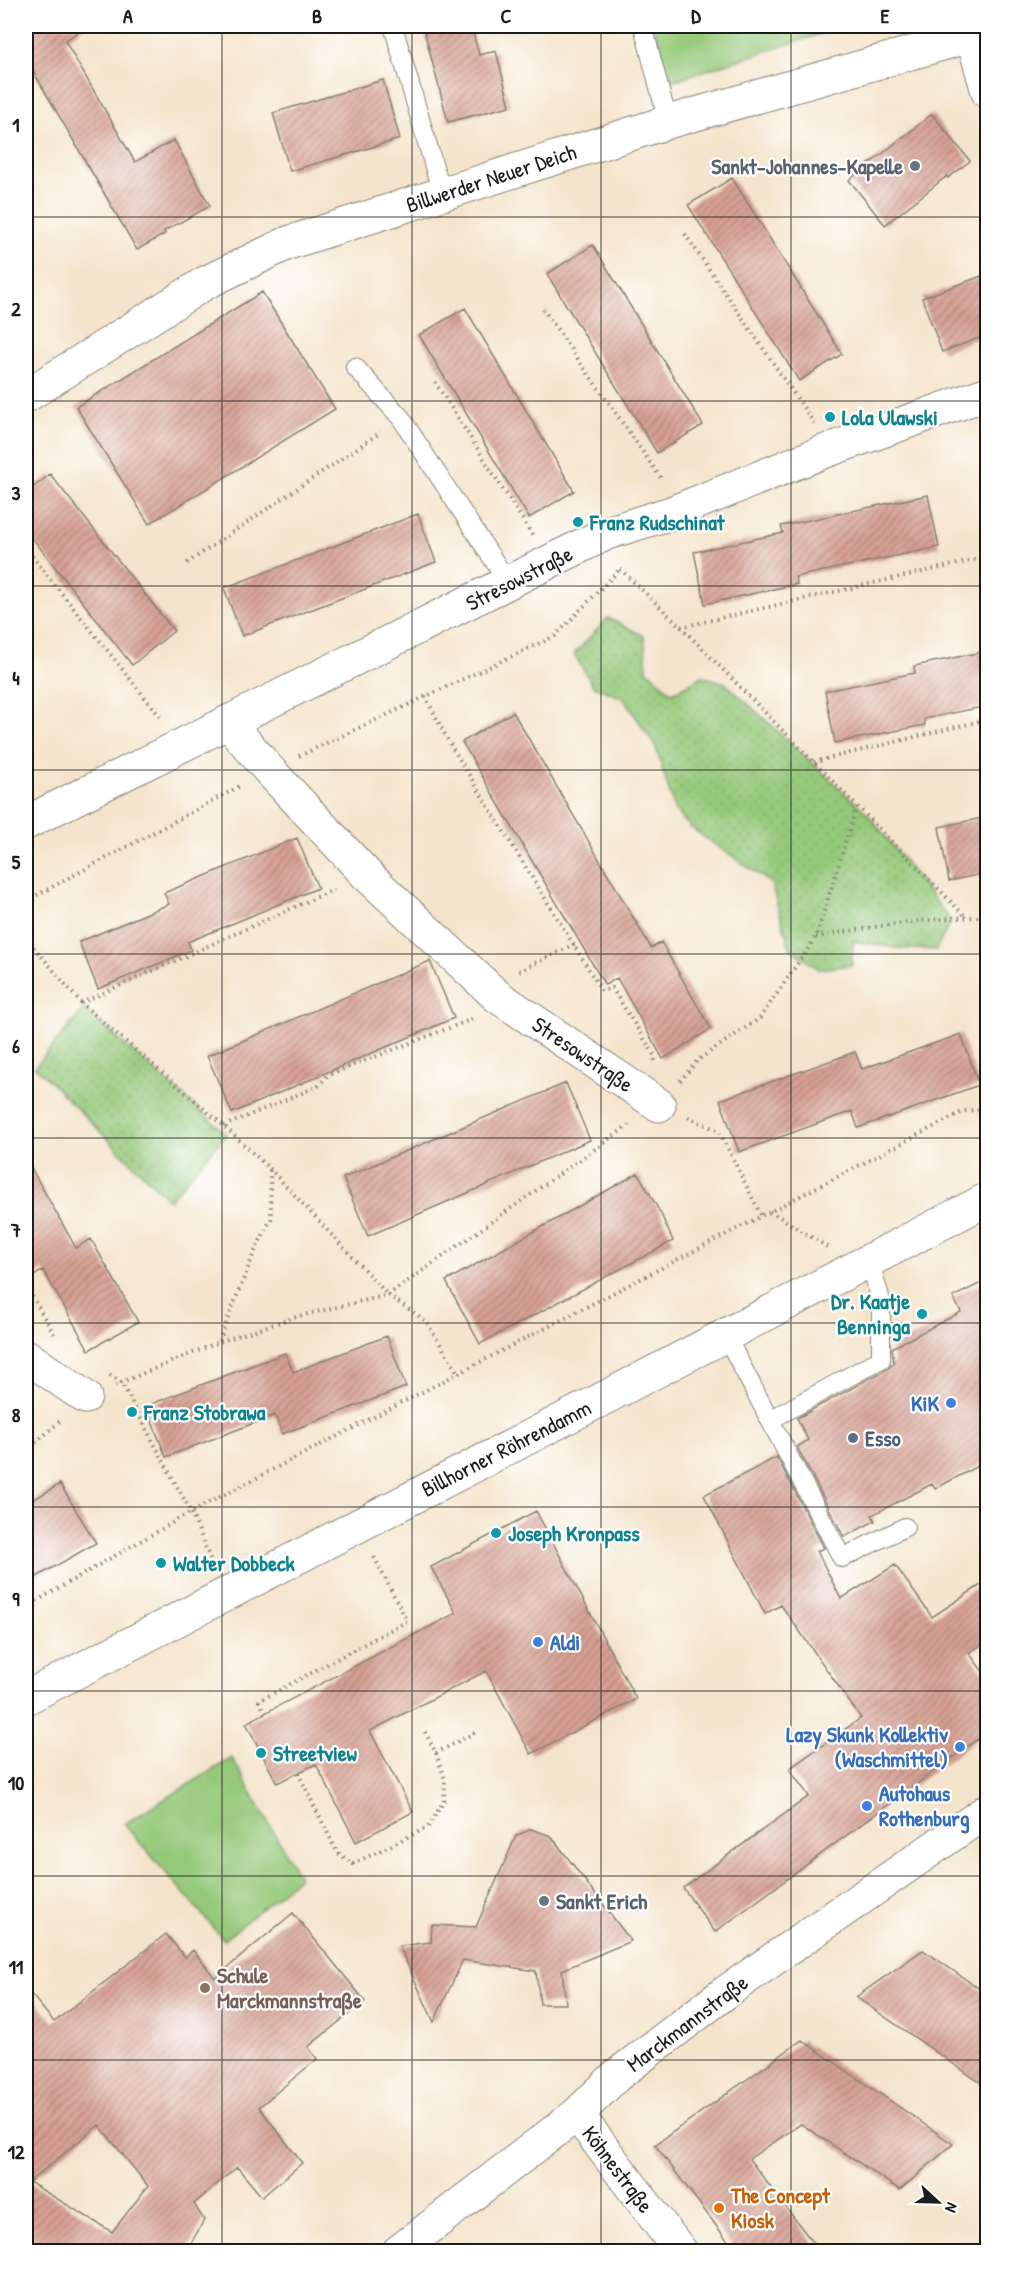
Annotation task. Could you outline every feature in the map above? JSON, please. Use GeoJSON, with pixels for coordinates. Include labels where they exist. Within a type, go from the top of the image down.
{"type":"FeatureCollection","features":[{"type":"Feature","properties":{"kind":"street","name":"Billwerder Neuer Deich"},"geometry":{"type":"LineString","coordinates":[[26,396],[213,279],[288,243],[668,122],[980,33]]}},
{"type":"Feature","properties":{"kind":"street"},"geometry":{"type":"LineString","coordinates":[[980,33],[987,92]]}},
{"type":"Feature","properties":{"kind":"street","name":"Stresowstraße"},"geometry":{"type":"LineString","coordinates":[[26,824],[607,533],[671,513],[823,452],[987,393]]}},
{"type":"Feature","properties":{"kind":"street","name":"Stresowstraße"},"geometry":{"type":"LineString","coordinates":[[228,722],[269,770],[367,875],[497,996],[659,1105]]}},
{"type":"Feature","properties":{"kind":"street","name":"Billhorner Röhrendamm"},"geometry":{"type":"LineString","coordinates":[[26,1698],[987,1199]]}},
{"type":"Feature","properties":{"kind":"street"},"geometry":{"type":"LineString","coordinates":[[26,1356],[84,1397]]}},
{"type":"Feature","properties":{"kind":"street","name":"Marckmannstraße"},"geometry":{"type":"LineString","coordinates":[[398,2252],[577,2114],[616,2076],[726,1992],[987,1810]]}},
{"type":"Feature","properties":{"kind":"street","name":"Köhnestraße"},"geometry":{"type":"LineString","coordinates":[[577,2114],[681,2252]]}},
{"type":"Feature","properties":{"kind":"lane"},"geometry":{"type":"LineString","coordinates":[[393,26],[442,194]]}},
{"type":"Feature","properties":{"kind":"lane"},"geometry":{"type":"LineString","coordinates":[[643,26],[668,122]]}},
{"type":"Feature","properties":{"kind":"lane"},"geometry":{"type":"LineString","coordinates":[[355,367],[401,418],[509,584]]}},
{"type":"Feature","properties":{"kind":"lane"},"geometry":{"type":"LineString","coordinates":[[770,1420],[881,1359],[881,1300],[864,1263]]}},
{"type":"Feature","properties":{"kind":"lane"},"geometry":{"type":"LineString","coordinates":[[725,1334],[842,1558],[905,1527]]}},
{"type":"Feature","properties":{"kind":"path"},"geometry":{"type":"LineString","coordinates":[[684,234],[813,419],[823,452]]}},
{"type":"Feature","properties":{"kind":"path"},"geometry":{"type":"LineString","coordinates":[[543,309],[663,482],[671,513]]}},
{"type":"Feature","properties":{"kind":"path"},"geometry":{"type":"LineString","coordinates":[[435,382],[549,563]]}},
{"type":"Feature","properties":{"kind":"path"},"geometry":{"type":"LineString","coordinates":[[187,563],[401,418]]}},
{"type":"Feature","properties":{"kind":"path"},"geometry":{"type":"LineString","coordinates":[[607,533],[620,569],[681,627],[966,917]]}},
{"type":"Feature","properties":{"kind":"path"},"geometry":{"type":"LineString","coordinates":[[32,555],[183,744]]}},
{"type":"Feature","properties":{"kind":"path"},"geometry":{"type":"LineString","coordinates":[[681,627],[987,557]]}},
{"type":"Feature","properties":{"kind":"path"},"geometry":{"type":"LineString","coordinates":[[26,901],[269,770],[555,636],[620,569]]}},
{"type":"Feature","properties":{"kind":"path"},"geometry":{"type":"LineString","coordinates":[[425,696],[450,744],[602,992],[612,988],[654,1055],[659,1105]]}},
{"type":"Feature","properties":{"kind":"path"},"geometry":{"type":"LineString","coordinates":[[813,762],[987,719]]}},
{"type":"Feature","properties":{"kind":"path"},"geometry":{"type":"LineString","coordinates":[[26,1449],[38,1441],[84,1397],[219,1342],[299,1316],[388,1296],[659,1105],[698,1060],[760,1018],[816,937],[856,806]]}},
{"type":"Feature","properties":{"kind":"path"},"geometry":{"type":"LineString","coordinates":[[81,1003],[367,875]]}},
{"type":"Feature","properties":{"kind":"path"},"geometry":{"type":"LineString","coordinates":[[816,937],[882,925],[987,917]]}},
{"type":"Feature","properties":{"kind":"path"},"geometry":{"type":"LineString","coordinates":[[26,938],[81,1003],[224,1126],[270,1169],[388,1296],[426,1321],[458,1373]]}},
{"type":"Feature","properties":{"kind":"path"},"geometry":{"type":"LineString","coordinates":[[224,1126],[318,1086],[328,1075],[474,1020],[497,996],[512,975],[574,944]]}},
{"type":"Feature","properties":{"kind":"path"},"geometry":{"type":"LineString","coordinates":[[659,1105],[719,1131],[761,1215]]}},
{"type":"Feature","properties":{"kind":"path"},"geometry":{"type":"LineString","coordinates":[[26,1607],[191,1512],[761,1215],[963,1111],[987,1109]]}},
{"type":"Feature","properties":{"kind":"path"},"geometry":{"type":"LineString","coordinates":[[219,1342],[254,1253],[271,1219],[270,1169]]}},
{"type":"Feature","properties":{"kind":"path"},"geometry":{"type":"LineString","coordinates":[[769,1211],[864,1263]]}},
{"type":"Feature","properties":{"kind":"path"},"geometry":{"type":"LineString","coordinates":[[26,1286],[59,1342]]}},
{"type":"Feature","properties":{"kind":"path"},"geometry":{"type":"LineString","coordinates":[[104,1371],[121,1382],[191,1512],[225,1593]]}},
{"type":"Feature","properties":{"kind":"path"},"geometry":{"type":"LineString","coordinates":[[265,1713],[259,1701],[407,1621],[357,1525]]}},
{"type":"Feature","properties":{"kind":"path"},"geometry":{"type":"LineString","coordinates":[[298,1773],[337,1852],[353,1864],[428,1827],[444,1801],[445,1780],[436,1753],[423,1728]]}},
{"type":"Feature","properties":{"kind":"path"},"geometry":{"type":"LineString","coordinates":[[436,1753],[478,1731]]}},
{"type":"Feature","properties":{"kind":"green space"},"geometry":{"type":"Polygon","coordinates":[[[653,26],[846,26],[668,82],[653,26]]]}},
{"type":"Feature","properties":{"kind":"green space"},"geometry":{"type":"Polygon","coordinates":[[[608,618],[644,636],[647,670],[672,693],[702,676],[725,683],[868,814],[951,921],[936,950],[896,948],[853,941],[852,965],[819,969],[790,948],[771,883],[691,828],[675,810],[655,745],[623,698],[593,686],[574,654],[608,618]]]}},
{"type":"Feature","properties":{"kind":"green space"},"geometry":{"type":"Polygon","coordinates":[[[84,1009],[227,1134],[169,1200],[35,1067],[84,1009]]]}},
{"type":"Feature","properties":{"kind":"green space"},"geometry":{"type":"Polygon","coordinates":[[[232,1758],[299,1877],[224,1940],[124,1824],[232,1758]]]}},
{"type":"Feature","properties":{"kind":"building"},"geometry":{"type":"Polygon","coordinates":[[[26,26],[85,26],[65,41],[135,162],[174,140],[210,206],[164,231],[165,234],[137,250],[26,59],[26,26]]]}},
{"type":"Feature","properties":{"kind":"building"},"geometry":{"type":"Polygon","coordinates":[[[423,26],[471,26],[479,55],[496,51],[510,106],[448,122],[423,26]]]}},
{"type":"Feature","properties":{"kind":"building"},"geometry":{"type":"Polygon","coordinates":[[[383,80],[400,139],[290,171],[273,113],[383,80]]]}},
{"type":"Feature","properties":{"kind":"building","name":"Sankt-Johannes-Kapelle"},"geometry":{"type":"Polygon","coordinates":[[[932,114],[970,161],[948,178],[947,176],[885,225],[849,180],[932,114]]]}},
{"type":"Feature","properties":{"kind":"building"},"geometry":{"type":"Polygon","coordinates":[[[732,178],[842,354],[799,381],[688,205],[732,178]]]}},
{"type":"Feature","properties":{"kind":"building"},"geometry":{"type":"Polygon","coordinates":[[[593,245],[703,425],[657,453],[547,274],[593,245]]]}},
{"type":"Feature","properties":{"kind":"building"},"geometry":{"type":"Polygon","coordinates":[[[987,274],[987,335],[942,352],[922,298],[987,274]]]}},
{"type":"Feature","properties":{"kind":"building"},"geometry":{"type":"Polygon","coordinates":[[[262,292],[335,409],[149,524],[76,407],[262,292]]]}},
{"type":"Feature","properties":{"kind":"building"},"geometry":{"type":"Polygon","coordinates":[[[465,308],[574,491],[529,518],[419,335],[465,308]]]}},
{"type":"Feature","properties":{"kind":"building"},"geometry":{"type":"Polygon","coordinates":[[[50,474],[174,631],[132,665],[26,530],[26,493],[50,474]]]}},
{"type":"Feature","properties":{"kind":"building"},"geometry":{"type":"Polygon","coordinates":[[[928,495],[939,547],[795,577],[797,584],[705,604],[694,552],[783,533],[781,526],[928,495]]]}},
{"type":"Feature","properties":{"kind":"building"},"geometry":{"type":"Polygon","coordinates":[[[418,514],[436,562],[242,636],[224,588],[418,514]]]}},
{"type":"Feature","properties":{"kind":"building"},"geometry":{"type":"Polygon","coordinates":[[[987,651],[987,706],[924,719],[925,725],[835,743],[825,691],[915,673],[914,666],[987,651]]]}},
{"type":"Feature","properties":{"kind":"building"},"geometry":{"type":"Polygon","coordinates":[[[513,712],[651,948],[661,942],[711,1029],[663,1059],[617,978],[605,985],[462,742],[513,712]]]}},
{"type":"Feature","properties":{"kind":"building"},"geometry":{"type":"Polygon","coordinates":[[[987,817],[987,873],[949,881],[939,827],[987,817]]]}},
{"type":"Feature","properties":{"kind":"building"},"geometry":{"type":"Polygon","coordinates":[[[297,838],[318,888],[188,942],[191,950],[98,989],[79,942],[169,904],[164,893],[297,838]]]}},
{"type":"Feature","properties":{"kind":"building"},"geometry":{"type":"Polygon","coordinates":[[[430,961],[454,1018],[232,1113],[207,1056],[430,961]]]}},
{"type":"Feature","properties":{"kind":"building"},"geometry":{"type":"Polygon","coordinates":[[[961,1034],[979,1085],[858,1128],[852,1111],[739,1152],[720,1100],[855,1052],[862,1069],[961,1034]]]}},
{"type":"Feature","properties":{"kind":"building"},"geometry":{"type":"Polygon","coordinates":[[[566,1083],[590,1140],[368,1236],[343,1178],[566,1083]]]}},
{"type":"Feature","properties":{"kind":"building"},"geometry":{"type":"Polygon","coordinates":[[[26,1159],[76,1248],[91,1239],[138,1322],[89,1350],[43,1270],[26,1281],[26,1159]]]}},
{"type":"Feature","properties":{"kind":"building"},"geometry":{"type":"Polygon","coordinates":[[[638,1173],[673,1241],[480,1344],[446,1281],[638,1173]]]}},
{"type":"Feature","properties":{"kind":"building"},"geometry":{"type":"Polygon","coordinates":[[[987,1280],[987,1461],[935,1489],[932,1484],[872,1515],[875,1521],[844,1537],[797,1447],[808,1440],[797,1418],[887,1369],[894,1363],[892,1348],[961,1312],[953,1297],[987,1280]]]}},
{"type":"Feature","properties":{"kind":"building"},"geometry":{"type":"Polygon","coordinates":[[[387,1336],[406,1387],[282,1434],[275,1415],[166,1457],[146,1406],[285,1353],[293,1372],[387,1336]]]}},
{"type":"Feature","properties":{"kind":"building"},"geometry":{"type":"Polygon","coordinates":[[[777,1457],[824,1548],[817,1551],[841,1599],[895,1565],[932,1617],[987,1581],[987,1641],[969,1653],[987,1677],[987,1732],[715,1932],[683,1888],[809,1796],[789,1769],[861,1718],[781,1605],[765,1614],[704,1495],[777,1457]]]}},
{"type":"Feature","properties":{"kind":"building"},"geometry":{"type":"Polygon","coordinates":[[[60,1484],[96,1543],[26,1583],[26,1504],[60,1484]]]}},
{"type":"Feature","properties":{"kind":"building"},"geometry":{"type":"Polygon","coordinates":[[[536,1511],[636,1699],[531,1754],[486,1671],[370,1731],[413,1812],[356,1842],[316,1764],[277,1783],[246,1723],[456,1613],[431,1567],[536,1511]]]}},
{"type":"Feature","properties":{"kind":"building","name":"Sankt Erich"},"geometry":{"type":"Polygon","coordinates":[[[531,1829],[551,1836],[631,1941],[562,1970],[566,2004],[540,2004],[536,1971],[463,1960],[434,2022],[399,1946],[431,1942],[432,1925],[476,1927],[516,1836],[531,1829]]]}},
{"type":"Feature","properties":{"kind":"building"},"geometry":{"type":"Polygon","coordinates":[[[293,1913],[365,2001],[308,2047],[317,2059],[259,2107],[302,2163],[262,2197],[237,2167],[194,2204],[204,2220],[186,2252],[40,2252],[26,2243],[26,1988],[54,2022],[166,1934],[185,1957],[193,1950],[215,1978],[293,1913]],[[99,2125],[29,2182],[112,2232],[148,2186],[99,2125]]]}},
{"type":"Feature","properties":{"kind":"building"},"geometry":{"type":"Polygon","coordinates":[[[923,1950],[987,1994],[987,2087],[856,1997],[923,1950]]]}},
{"type":"Feature","properties":{"kind":"building"},"geometry":{"type":"Polygon","coordinates":[[[802,2040],[953,2144],[900,2190],[801,2124],[749,2159],[820,2252],[736,2252],[655,2145],[802,2040]]]}},
{"type":"Feature","properties":{"kind":"place","name":"Sankt-Johannes-Kapelle"},"geometry":{"type":"Point","coordinates":[915,166]}},
{"type":"Feature","properties":{"kind":"place","name":"Lola Ulawski"},"geometry":{"type":"Point","coordinates":[830,417]}},
{"type":"Feature","properties":{"kind":"place","name":"Franz Rudschinat"},"geometry":{"type":"Point","coordinates":[578,522]}},
{"type":"Feature","properties":{"kind":"place","name":"Dr. Kaatje Benninga"},"geometry":{"type":"Point","coordinates":[922,1314]}},
{"type":"Feature","properties":{"kind":"place","name":"KiK"},"geometry":{"type":"Point","coordinates":[951,1403]}},
{"type":"Feature","properties":{"kind":"place","name":"Franz Stobrawa"},"geometry":{"type":"Point","coordinates":[132,1412]}},
{"type":"Feature","properties":{"kind":"place","name":"Esso"},"geometry":{"type":"Point","coordinates":[853,1438]}},
{"type":"Feature","properties":{"kind":"place","name":"Joseph Kronpass"},"geometry":{"type":"Point","coordinates":[496,1533]}},
{"type":"Feature","properties":{"kind":"place","name":"Walter Dobbeck"},"geometry":{"type":"Point","coordinates":[161,1563]}},
{"type":"Feature","properties":{"kind":"place","name":"Aldi"},"geometry":{"type":"Point","coordinates":[538,1642]}},
{"type":"Feature","properties":{"kind":"place","name":"Lazy Skunk Kollektiv (Waschmittel)"},"geometry":{"type":"Point","coordinates":[960,1747]}},
{"type":"Feature","properties":{"kind":"place","name":"Streetview"},"geometry":{"type":"Point","coordinates":[261,1753]}},
{"type":"Feature","properties":{"kind":"place","name":"Autohaus Rothenburg"},"geometry":{"type":"Point","coordinates":[867,1806]}},
{"type":"Feature","properties":{"kind":"place","name":"Sankt Erich"},"geometry":{"type":"Point","coordinates":[544,1901]}},
{"type":"Feature","properties":{"kind":"place","name":"Schule Marckmannstraße"},"geometry":{"type":"Point","coordinates":[205,1988]}},
{"type":"Feature","properties":{"kind":"place","name":"The Concept Kiosk"},"geometry":{"type":"Point","coordinates":[719,2208]}}]}
